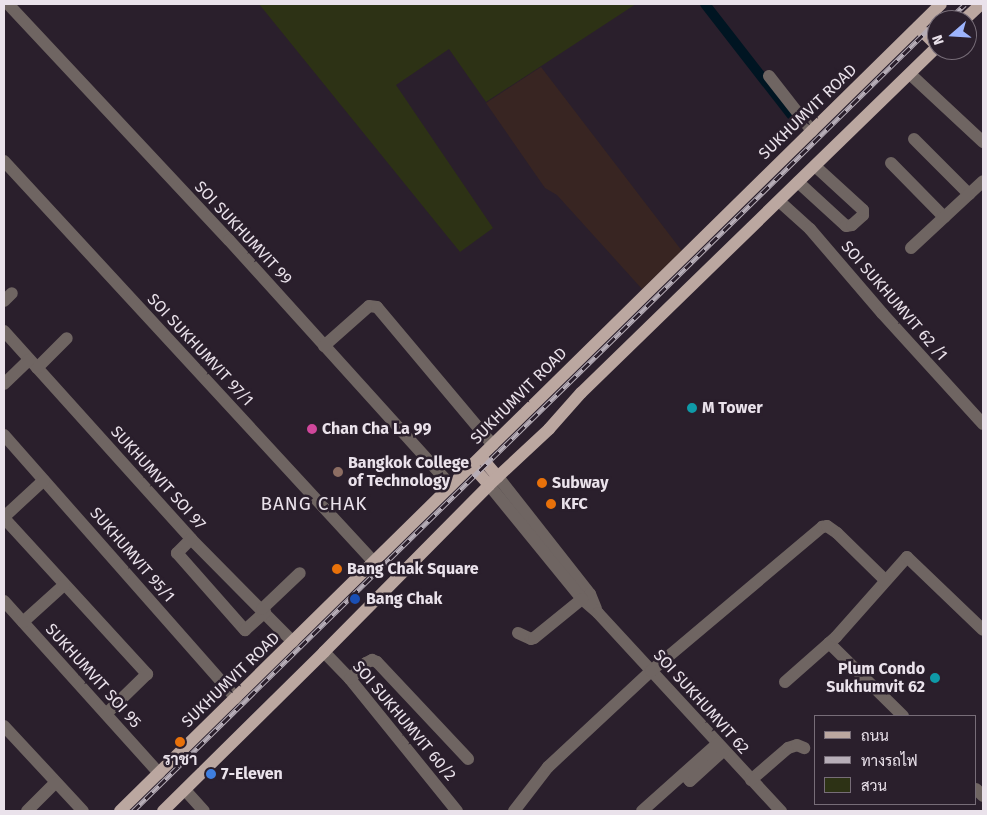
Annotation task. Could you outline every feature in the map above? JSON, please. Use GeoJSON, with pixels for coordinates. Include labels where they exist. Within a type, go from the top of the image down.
{"type":"FeatureCollection","features":[{"type":"Feature","properties":{"kind":"main road","name":"SUKHUMVIT ROAD"},"geometry":{"type":"LineString","coordinates":[[120,811],[941,4]]}},
{"type":"Feature","properties":{"kind":"main road"},"geometry":{"type":"LineString","coordinates":[[918,26],[927,35]]}},
{"type":"Feature","properties":{"kind":"main road"},"geometry":{"type":"LineString","coordinates":[[163,811],[549,428],[581,393],[927,56]]}},
{"type":"Feature","properties":{"kind":"main road"},"geometry":{"type":"LineString","coordinates":[[476,462],[494,481]]}},
{"type":"Feature","properties":{"kind":"street","name":"SOI SUKHUMVIT 99"},"geometry":{"type":"LineString","coordinates":[[8,4],[222,233],[451,486]]}},
{"type":"Feature","properties":{"kind":"street"},"geometry":{"type":"LineString","coordinates":[[910,74],[983,142]]}},
{"type":"Feature","properties":{"kind":"street"},"geometry":{"type":"LineString","coordinates":[[769,76],[812,130]]}},
{"type":"Feature","properties":{"kind":"street"},"geometry":{"type":"LineString","coordinates":[[914,140],[969,194]]}},
{"type":"Feature","properties":{"kind":"street","name":"SOI SUKHUMVIT 97/1"},"geometry":{"type":"LineString","coordinates":[[4,161],[373,561]]}},
{"type":"Feature","properties":{"kind":"street"},"geometry":{"type":"LineString","coordinates":[[891,163],[944,218]]}},
{"type":"Feature","properties":{"kind":"street"},"geometry":{"type":"LineString","coordinates":[[798,182],[846,226],[852,225],[863,215],[863,210],[815,166]]}},
{"type":"Feature","properties":{"kind":"street"},"geometry":{"type":"LineString","coordinates":[[911,248],[983,181]]}},
{"type":"Feature","properties":{"kind":"street","name":"SOI SUKHUMVIT 62 /1"},"geometry":{"type":"LineString","coordinates":[[779,201],[810,229],[882,313],[983,424]]}},
{"type":"Feature","properties":{"kind":"street"},"geometry":{"type":"LineString","coordinates":[[324,346],[368,306],[377,307],[493,445]]}},
{"type":"Feature","properties":{"kind":"street","name":"SUKHUMVIT SOI 97"},"geometry":{"type":"LineString","coordinates":[[4,331],[191,539],[293,642]]}},
{"type":"Feature","properties":{"kind":"street"},"geometry":{"type":"LineString","coordinates":[[4,384],[67,338]]}},
{"type":"Feature","properties":{"kind":"street","name":"SUKHUMVIT 95/1"},"geometry":{"type":"LineString","coordinates":[[4,435],[236,698]]}},
{"type":"Feature","properties":{"kind":"street"},"geometry":{"type":"LineString","coordinates":[[44,480],[4,518],[147,674],[106,714]]}},
{"type":"Feature","properties":{"kind":"street","name":"SOI SUKHUMVIT 62"},"geometry":{"type":"LineString","coordinates":[[494,481],[582,599],[598,613],[781,811]]}},
{"type":"Feature","properties":{"kind":"street","name":"SOI SUKHUMVIT 62"},"geometry":{"type":"LineString","coordinates":[[494,481],[590,594],[598,613]]}},
{"type":"Feature","properties":{"kind":"street"},"geometry":{"type":"LineString","coordinates":[[514,811],[548,767],[651,671],[822,527],[827,526],[837,533],[885,580]]}},
{"type":"Feature","properties":{"kind":"street"},"geometry":{"type":"LineString","coordinates":[[191,539],[177,553],[245,630],[300,573]]}},
{"type":"Feature","properties":{"kind":"street"},"geometry":{"type":"LineString","coordinates":[[786,682],[829,643],[904,559],[910,558],[983,630]]}},
{"type":"Feature","properties":{"kind":"street"},"geometry":{"type":"LineString","coordinates":[[23,622],[64,585]]}},
{"type":"Feature","properties":{"kind":"street"},"geometry":{"type":"LineString","coordinates":[[518,633],[531,639],[534,638],[582,599]]}},
{"type":"Feature","properties":{"kind":"street","name":"SUKHUMVIT SOI 95"},"geometry":{"type":"LineString","coordinates":[[4,601],[159,773]]}},
{"type":"Feature","properties":{"kind":"street"},"geometry":{"type":"LineString","coordinates":[[829,643],[902,715]]}},
{"type":"Feature","properties":{"kind":"street","name":"SOI SUKHUMVIT 60/2"},"geometry":{"type":"LineString","coordinates":[[324,652],[350,679],[457,811]]}},
{"type":"Feature","properties":{"kind":"street"},"geometry":{"type":"LineString","coordinates":[[350,679],[366,662],[372,660],[377,662],[468,759]]}},
{"type":"Feature","properties":{"kind":"street"},"geometry":{"type":"LineString","coordinates":[[4,726],[83,811]]}},
{"type":"Feature","properties":{"kind":"street"},"geometry":{"type":"LineString","coordinates":[[751,780],[788,748],[797,745],[804,748]]}},
{"type":"Feature","properties":{"kind":"street"},"geometry":{"type":"LineString","coordinates":[[642,811],[684,774],[720,747]]}},
{"type":"Feature","properties":{"kind":"street"},"geometry":{"type":"LineString","coordinates":[[27,811],[55,783]]}},
{"type":"Feature","properties":{"kind":"street"},"geometry":{"type":"LineString","coordinates":[[184,790],[204,811]]}},
{"type":"Feature","properties":{"kind":"shaded area"},"geometry":{"type":"Polygon","coordinates":[[[541,67],[682,251],[642,289],[557,195],[545,188],[486,103],[541,67]]]}},
{"type":"Feature","properties":{"kind":"green space"},"geometry":{"type":"Polygon","coordinates":[[[259,4],[636,4],[486,102],[449,49],[396,85],[493,228],[460,252],[259,4]]]}},
{"type":"Feature","properties":{"kind":"waterway"},"geometry":{"type":"LineString","coordinates":[[705,4],[796,121]]}},
{"type":"Feature","properties":{"kind":"railway"},"geometry":{"type":"LineString","coordinates":[[959,10],[965,4]]}},
{"type":"Feature","properties":{"kind":"railway"},"geometry":{"type":"LineString","coordinates":[[133,811],[927,31]]}},
{"type":"Feature","properties":{"kind":"place","name":"M Tower"},"geometry":{"type":"Point","coordinates":[692,408]}},
{"type":"Feature","properties":{"kind":"place","name":"Chan Cha La 99"},"geometry":{"type":"Point","coordinates":[312,429]}},
{"type":"Feature","properties":{"kind":"place","name":"Bangkok College of Technology"},"geometry":{"type":"Point","coordinates":[338,472]}},
{"type":"Feature","properties":{"kind":"place","name":"Subway"},"geometry":{"type":"Point","coordinates":[542,483]}},
{"type":"Feature","properties":{"kind":"place","name":"KFC"},"geometry":{"type":"Point","coordinates":[551,504]}},
{"type":"Feature","properties":{"kind":"place","name":"Bang Chak Square"},"geometry":{"type":"Point","coordinates":[337,569]}},
{"type":"Feature","properties":{"kind":"place","name":"Bang Chak"},"geometry":{"type":"Point","coordinates":[355,599]}},
{"type":"Feature","properties":{"kind":"place","name":"Plum Condo Sukhumvit 62"},"geometry":{"type":"Point","coordinates":[935,678]}},
{"type":"Feature","properties":{"kind":"place","name":"ราชา"},"geometry":{"type":"Point","coordinates":[180,742]}},
{"type":"Feature","properties":{"kind":"place","name":"7-Eleven"},"geometry":{"type":"Point","coordinates":[211,774]}},
{"type":"Feature","properties":{"kind":"district","name":"BANG CHAK"},"geometry":{"type":"Point","coordinates":[314,504]}}]}
